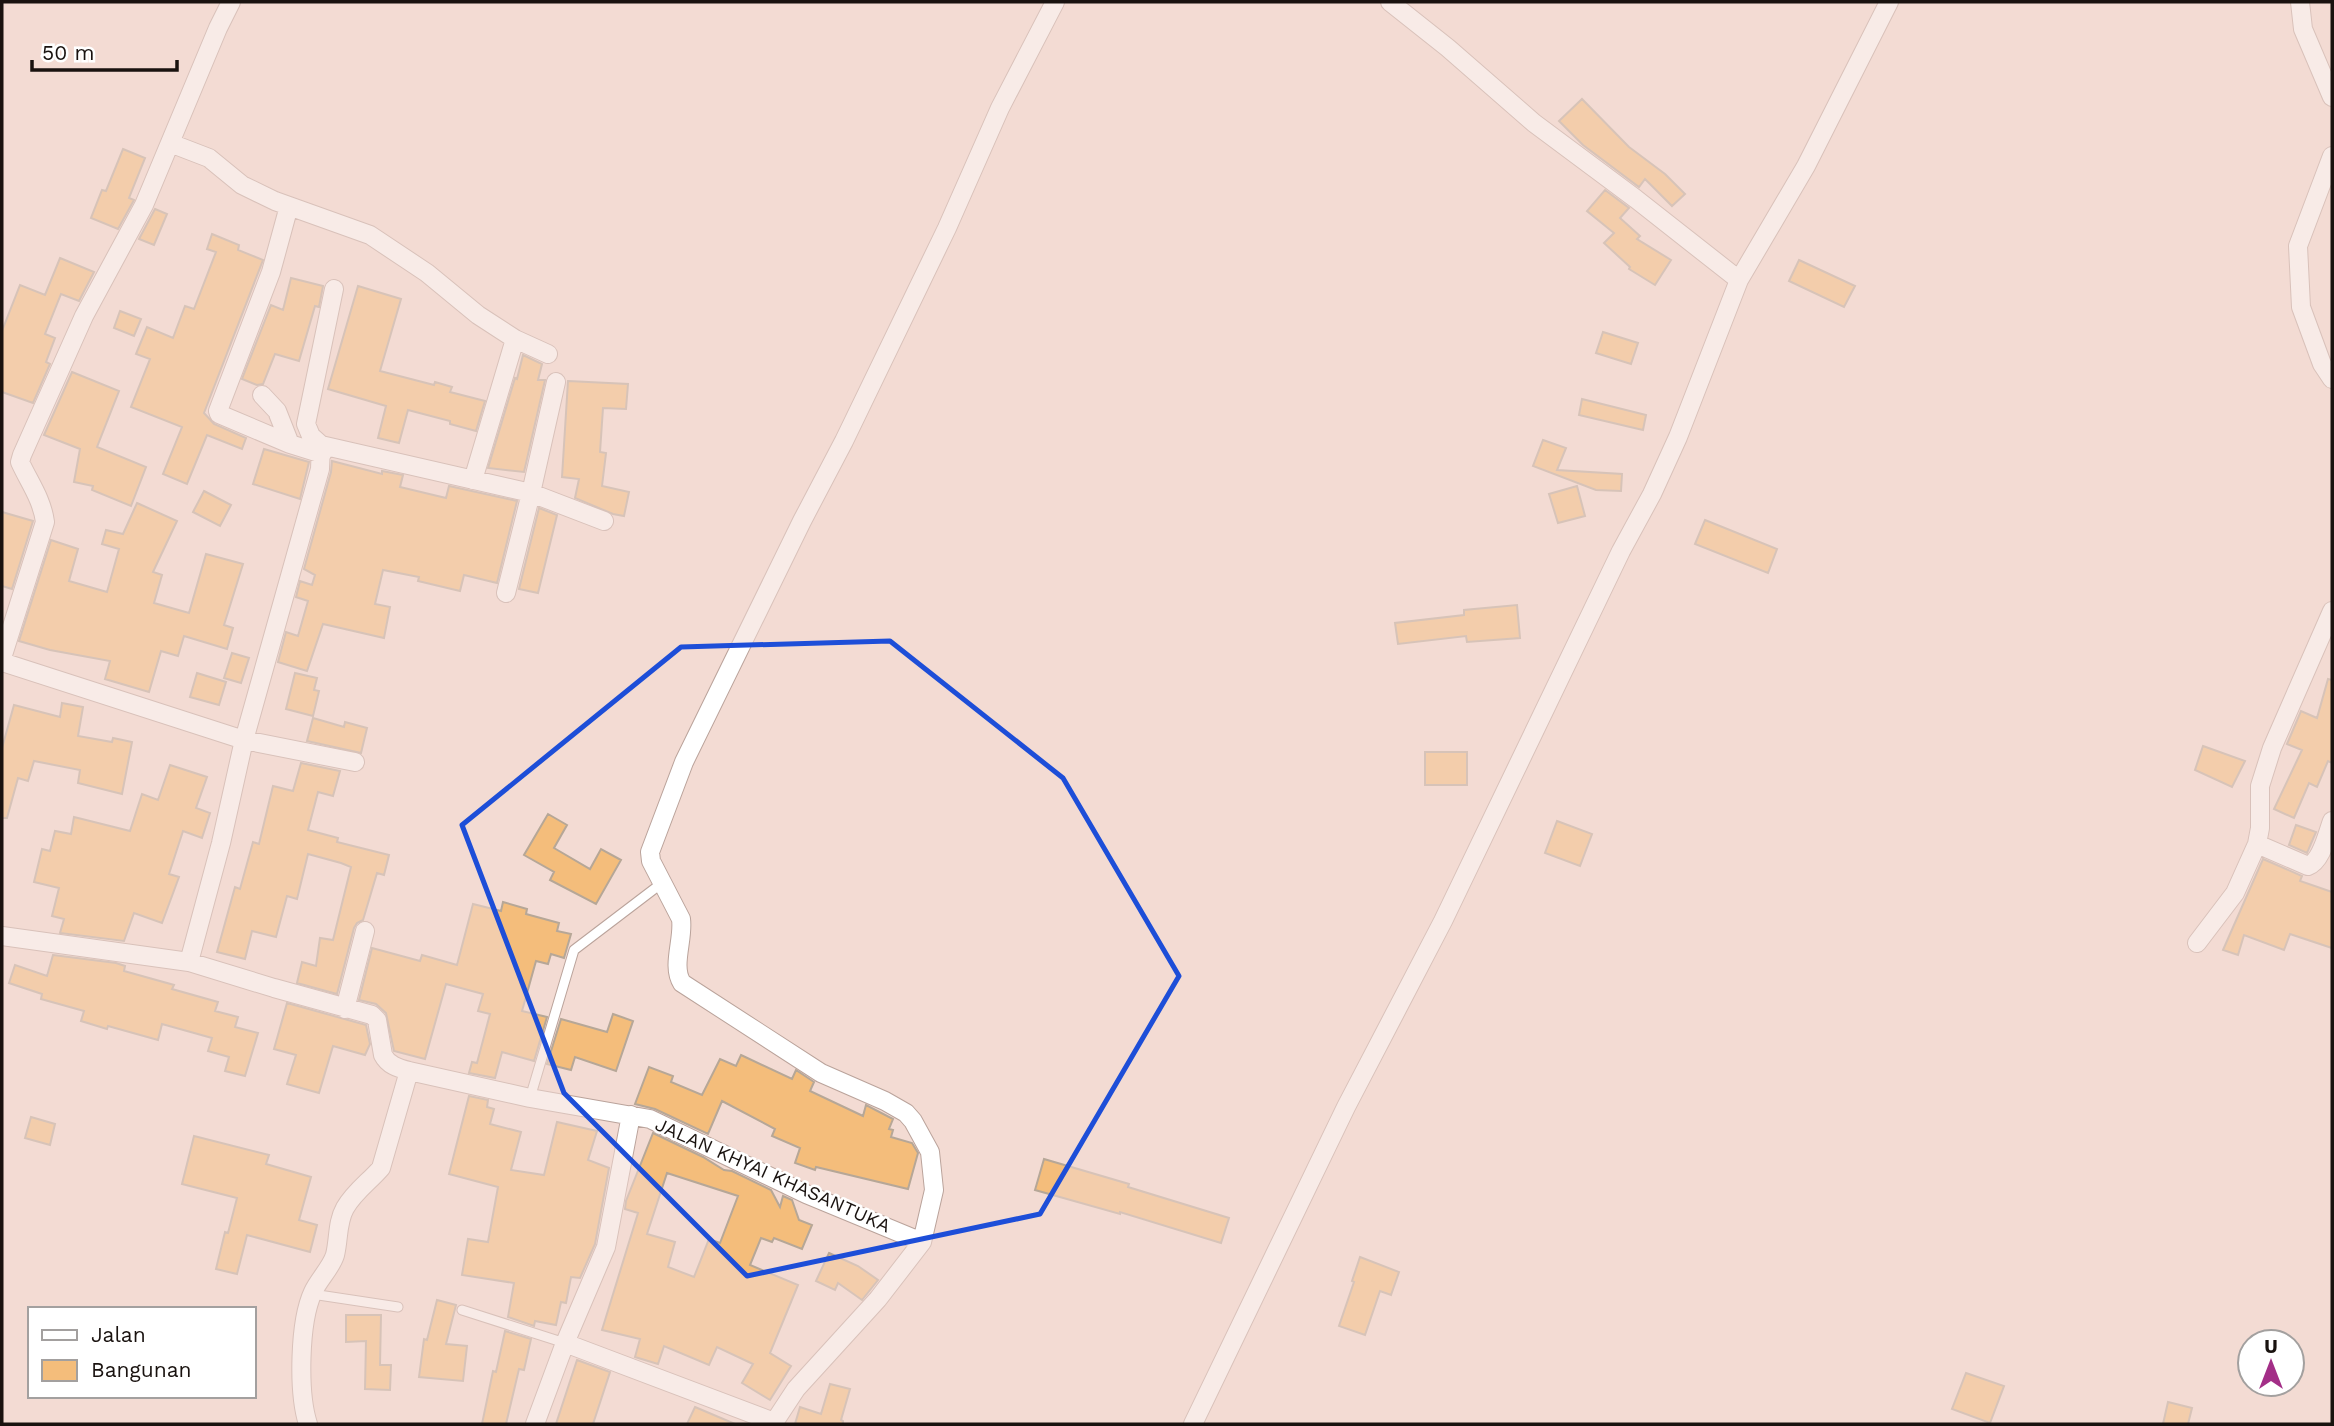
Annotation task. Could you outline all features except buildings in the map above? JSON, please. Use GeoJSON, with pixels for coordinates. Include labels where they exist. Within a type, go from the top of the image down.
{"type":"FeatureCollection","features":[{"type":"Feature","properties":{"kind":"street"},"geometry":{"type":"LineString","coordinates":[[231,2],[145,205],[84,316],[20,462],[37,492],[45,522],[6,630],[2,660],[244,740],[355,762]]}},
{"type":"Feature","properties":{"kind":"street"},"geometry":{"type":"LineString","coordinates":[[565,1343],[773,1423],[803,1381],[878,1299],[922,1242],[934,1190],[930,1152],[914,1121],[906,1113],[884,1101],[821,1073],[682,982],[677,972],[681,919],[651,861],[650,852],[684,762],[947,228],[1000,108],[1055,2]]}},
{"type":"Feature","properties":{"kind":"street"},"geometry":{"type":"LineString","coordinates":[[1390,2],[1534,123],[1739,280]]}},
{"type":"Feature","properties":{"kind":"street"},"geometry":{"type":"LineString","coordinates":[[1193,1424],[1346,1107],[1431,945],[1621,551],[1652,494],[1678,437],[1739,280],[1806,166],[1889,2]]}},
{"type":"Feature","properties":{"kind":"street"},"geometry":{"type":"LineString","coordinates":[[2300,2],[2303,29],[2332,97]]}},
{"type":"Feature","properties":{"kind":"street"},"geometry":{"type":"LineString","coordinates":[[170,143],[209,158],[242,185],[289,206],[370,235],[427,273],[478,315],[515,339],[548,354]]}},
{"type":"Feature","properties":{"kind":"street"},"geometry":{"type":"LineString","coordinates":[[2332,156],[2298,246],[2301,307],[2322,364],[2332,379]]}},
{"type":"Feature","properties":{"kind":"street"},"geometry":{"type":"LineString","coordinates":[[289,206],[271,272],[219,414],[290,444],[531,493],[604,521]]}},
{"type":"Feature","properties":{"kind":"street"},"geometry":{"type":"LineString","coordinates":[[189,962],[221,842],[244,740],[312,501],[322,450],[306,424],[334,289]]}},
{"type":"Feature","properties":{"kind":"street"},"geometry":{"type":"LineString","coordinates":[[473,480],[515,339]]}},
{"type":"Feature","properties":{"kind":"street"},"geometry":{"type":"LineString","coordinates":[[506,593],[556,382]]}},
{"type":"Feature","properties":{"kind":"street"},"geometry":{"type":"LineString","coordinates":[[262,395],[277,411],[290,444]]}},
{"type":"Feature","properties":{"kind":"street"},"geometry":{"type":"LineString","coordinates":[[2197,943],[2235,893],[2256,844],[2260,828],[2260,786],[2272,748],[2332,611]]}},
{"type":"Feature","properties":{"kind":"street"},"geometry":{"type":"LineString","coordinates":[[2256,844],[2308,866],[2313,864],[2318,856],[2332,821]]}},
{"type":"Feature","properties":{"kind":"street"},"geometry":{"type":"LineString","coordinates":[[345,1009],[365,931]]}},
{"type":"Feature","properties":{"kind":"street","name":"JALAN KHYAI KHASANTUKA"},"geometry":{"type":"LineString","coordinates":[[2,936],[189,962],[375,1017],[386,1060],[393,1066],[530,1098],[650,1119],[806,1195],[922,1242]]}},
{"type":"Feature","properties":{"kind":"street"},"geometry":{"type":"LineString","coordinates":[[308,1424],[304,1413],[300,1347],[312,1293],[334,1256],[344,1210],[358,1189],[371,1180],[381,1168],[409,1071]]}},
{"type":"Feature","properties":{"kind":"street"},"geometry":{"type":"LineString","coordinates":[[535,1424],[565,1343],[606,1247],[631,1115]]}},
{"type":"Feature","properties":{"kind":"lane"},"geometry":{"type":"LineString","coordinates":[[530,1098],[574,950],[662,883]]}},
{"type":"Feature","properties":{"kind":"lane"},"geometry":{"type":"LineString","coordinates":[[312,1293],[398,1307]]}},
{"type":"Feature","properties":{"kind":"lane"},"geometry":{"type":"LineString","coordinates":[[462,1310],[565,1343]]}},
{"type":"Feature","properties":{"kind":"highlighted area"},"geometry":{"type":"Polygon","coordinates":[[[890,641],[1063,778],[1179,976],[1040,1214],[747,1276],[564,1093],[462,825],[681,647],[890,641]]]}}]}
